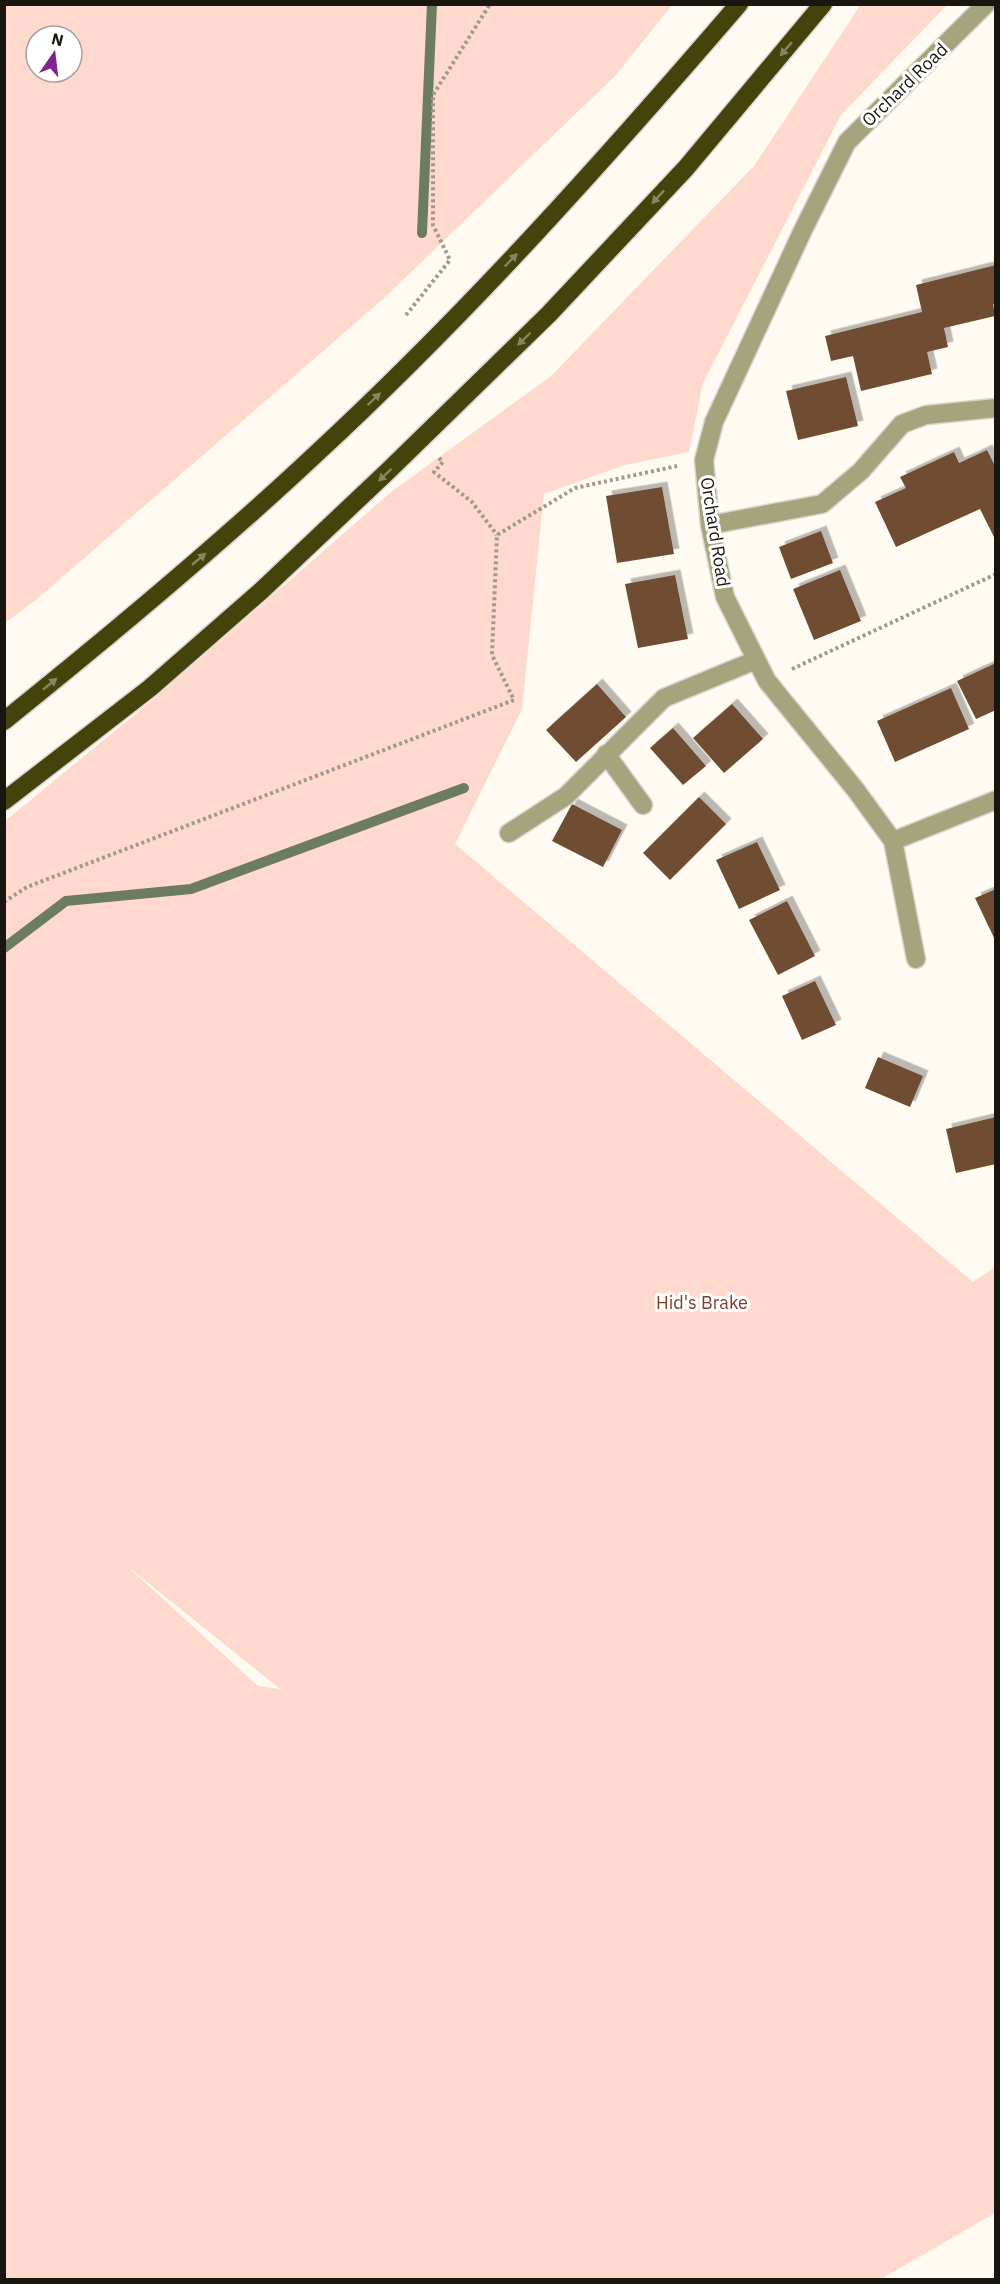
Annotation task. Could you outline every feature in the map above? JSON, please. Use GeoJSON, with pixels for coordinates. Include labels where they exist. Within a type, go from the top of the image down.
{"type":"FeatureCollection","features":[{"type":"Feature","properties":{"kind":"highway"},"geometry":{"type":"LineString","coordinates":[[4,721],[210,550],[319,452],[417,357],[529,241],[647,112],[739,4]]}},
{"type":"Feature","properties":{"kind":"highway"},"geometry":{"type":"LineString","coordinates":[[4,801],[158,680],[261,591],[397,463],[549,315],[686,168],[823,4]]}},
{"type":"Feature","properties":{"kind":"street","name":"Orchard Road"},"geometry":{"type":"LineString","coordinates":[[893,841],[855,789],[767,681],[756,660],[725,597],[710,525],[704,460],[714,422],[803,230],[847,142],[986,4]]}},
{"type":"Feature","properties":{"kind":"street"},"geometry":{"type":"LineString","coordinates":[[710,525],[822,504],[861,471],[902,424],[926,415],[996,408]]}},
{"type":"Feature","properties":{"kind":"street"},"geometry":{"type":"LineString","coordinates":[[509,833],[566,796],[664,698],[756,660]]}},
{"type":"Feature","properties":{"kind":"street"},"geometry":{"type":"LineString","coordinates":[[606,754],[644,805]]}},
{"type":"Feature","properties":{"kind":"street"},"geometry":{"type":"LineString","coordinates":[[916,958],[893,841],[996,800]]}},
{"type":"Feature","properties":{"kind":"path"},"geometry":{"type":"LineString","coordinates":[[406,315],[450,260],[433,225],[433,95],[490,4]]}},
{"type":"Feature","properties":{"kind":"path"},"geometry":{"type":"LineString","coordinates":[[4,902],[27,887],[514,700],[492,654],[497,535],[472,502],[434,472],[443,462],[435,454]]}},
{"type":"Feature","properties":{"kind":"path"},"geometry":{"type":"LineString","coordinates":[[497,535],[575,488],[704,460]]}},
{"type":"Feature","properties":{"kind":"path"},"geometry":{"type":"LineString","coordinates":[[767,681],[996,574]]}},
{"type":"Feature","properties":{"kind":"green space"},"geometry":{"type":"Polygon","coordinates":[[[5,4],[672,4],[616,75],[382,300],[37,599],[5,623],[5,4]]]}},
{"type":"Feature","properties":{"kind":"green space","name":"Hid's Brake"},"geometry":{"type":"Polygon","coordinates":[[[861,4],[947,5],[841,115],[703,383],[689,452],[625,465],[544,494],[522,709],[455,844],[973,1282],[995,1267],[995,2213],[881,2279],[5,2279],[5,821],[155,698],[391,492],[551,376],[754,166],[861,4]],[[126,1565],[258,1686],[280,1689],[126,1565]]]}},
{"type":"Feature","properties":{"kind":"building"},"geometry":{"type":"Polygon","coordinates":[[[996,265],[996,303],[993,304],[995,316],[944,328],[948,347],[927,352],[932,374],[861,391],[853,356],[831,361],[825,336],[922,312],[916,285],[996,265]]]}},
{"type":"Feature","properties":{"kind":"building"},"geometry":{"type":"Polygon","coordinates":[[[846,377],[858,426],[798,440],[786,391],[846,377]]]}},
{"type":"Feature","properties":{"kind":"building"},"geometry":{"type":"Polygon","coordinates":[[[987,450],[996,468],[996,541],[980,509],[896,547],[875,502],[906,488],[900,477],[954,452],[959,463],[987,450]]]}},
{"type":"Feature","properties":{"kind":"building"},"geometry":{"type":"Polygon","coordinates":[[[662,487],[674,554],[617,563],[606,496],[662,487]]]}},
{"type":"Feature","properties":{"kind":"building"},"geometry":{"type":"Polygon","coordinates":[[[821,531],[833,563],[791,579],[779,547],[821,531]]]}},
{"type":"Feature","properties":{"kind":"building"},"geometry":{"type":"Polygon","coordinates":[[[840,570],[861,621],[814,640],[793,589],[840,570]]]}},
{"type":"Feature","properties":{"kind":"building"},"geometry":{"type":"Polygon","coordinates":[[[675,575],[688,639],[638,648],[625,584],[675,575]]]}},
{"type":"Feature","properties":{"kind":"building"},"geometry":{"type":"Polygon","coordinates":[[[996,663],[996,710],[976,719],[957,681],[996,663]]]}},
{"type":"Feature","properties":{"kind":"building"},"geometry":{"type":"Polygon","coordinates":[[[597,684],[626,717],[576,762],[546,730],[597,684]]]}},
{"type":"Feature","properties":{"kind":"building"},"geometry":{"type":"Polygon","coordinates":[[[951,688],[969,729],[895,762],[877,721],[951,688]]]}},
{"type":"Feature","properties":{"kind":"building"},"geometry":{"type":"Polygon","coordinates":[[[732,704],[763,739],[724,773],[693,738],[732,704]]]}},
{"type":"Feature","properties":{"kind":"building"},"geometry":{"type":"Polygon","coordinates":[[[673,728],[706,766],[683,785],[650,748],[673,728]]]}},
{"type":"Feature","properties":{"kind":"building"},"geometry":{"type":"Polygon","coordinates":[[[699,797],[726,824],[670,880],[643,853],[699,797]]]}},
{"type":"Feature","properties":{"kind":"building"},"geometry":{"type":"Polygon","coordinates":[[[572,804],[622,830],[603,867],[552,841],[572,804]]]}},
{"type":"Feature","properties":{"kind":"building"},"geometry":{"type":"Polygon","coordinates":[[[757,842],[780,890],[739,909],[716,860],[757,842]]]}},
{"type":"Feature","properties":{"kind":"building"},"geometry":{"type":"Polygon","coordinates":[[[996,889],[996,942],[975,898],[996,889]]]}},
{"type":"Feature","properties":{"kind":"building"},"geometry":{"type":"Polygon","coordinates":[[[787,901],[815,956],[778,975],[749,920],[787,901]]]}},
{"type":"Feature","properties":{"kind":"building"},"geometry":{"type":"Polygon","coordinates":[[[815,981],[836,1025],[802,1040],[782,996],[815,981]]]}},
{"type":"Feature","properties":{"kind":"building"},"geometry":{"type":"Polygon","coordinates":[[[878,1057],[923,1076],[910,1107],[865,1088],[878,1057]]]}},
{"type":"Feature","properties":{"kind":"building"},"geometry":{"type":"Polygon","coordinates":[[[996,1117],[996,1164],[956,1173],[946,1129],[996,1117]]]}},
{"type":"Feature","properties":{"kind":"waterway"},"geometry":{"type":"LineString","coordinates":[[422,233],[432,4]]}},
{"type":"Feature","properties":{"kind":"waterway"},"geometry":{"type":"LineString","coordinates":[[4,948],[66,901],[191,889],[464,788]]}}]}
